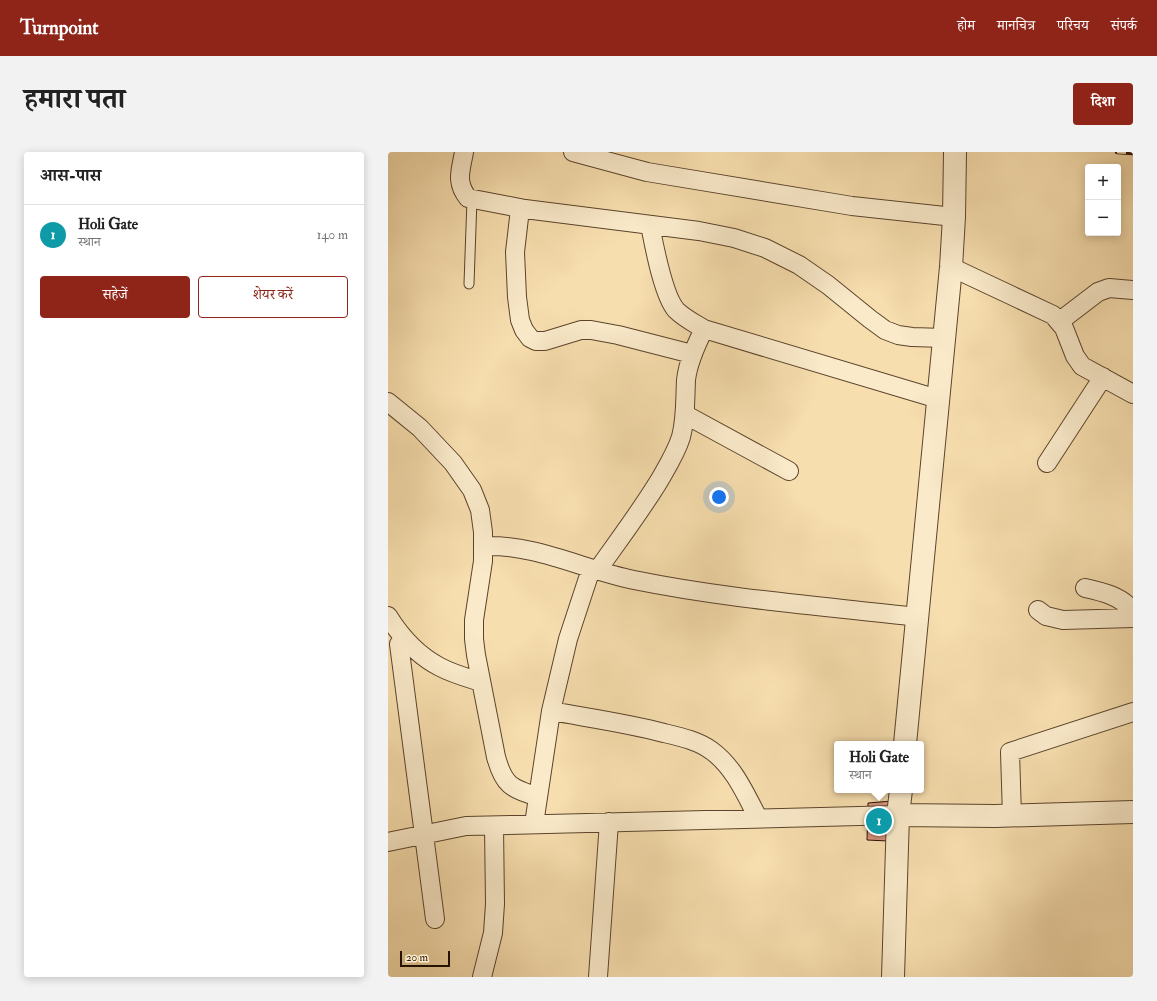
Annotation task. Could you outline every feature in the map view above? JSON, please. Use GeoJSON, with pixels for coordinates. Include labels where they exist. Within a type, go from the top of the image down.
{"type":"FeatureCollection","features":[{"type":"Feature","properties":{"kind":"street"},"geometry":{"type":"LineString","coordinates":[[464,152],[459,179],[460,187],[468,198],[520,208],[706,232],[734,238],[765,248],[799,265],[828,284],[885,330],[898,335],[912,337],[944,338]]}},
{"type":"Feature","properties":{"kind":"street"},"geometry":{"type":"LineString","coordinates":[[573,152],[647,172],[852,206],[954,216]]}},
{"type":"Feature","properties":{"kind":"street"},"geometry":{"type":"LineString","coordinates":[[905,741],[951,267],[954,216],[955,152]]}},
{"type":"Feature","properties":{"kind":"street"},"geometry":{"type":"LineString","coordinates":[[520,208],[515,252],[518,297],[520,320],[524,330],[530,338],[536,341],[545,341],[581,330],[591,330],[618,335],[692,354]]}},
{"type":"Feature","properties":{"kind":"street"},"geometry":{"type":"LineString","coordinates":[[650,225],[662,279],[675,309],[686,319],[704,329],[938,399]]}},
{"type":"Feature","properties":{"kind":"street"},"geometry":{"type":"LineString","coordinates":[[951,267],[1054,315],[1064,328],[1075,356],[1082,366],[1133,394]]}},
{"type":"Feature","properties":{"kind":"street"},"geometry":{"type":"LineString","coordinates":[[1060,321],[1098,292],[1110,288],[1133,290]]}},
{"type":"Feature","properties":{"kind":"street"},"geometry":{"type":"LineString","coordinates":[[534,824],[551,711],[568,639],[594,570],[646,502],[668,465],[680,439],[686,415],[686,380],[692,354],[704,329]]}},
{"type":"Feature","properties":{"kind":"street"},"geometry":{"type":"LineString","coordinates":[[1047,463],[1102,377]]}},
{"type":"Feature","properties":{"kind":"street"},"geometry":{"type":"LineString","coordinates":[[389,404],[420,428],[453,463],[472,490],[480,510],[484,546],[474,620],[476,655],[496,757],[500,772],[505,780],[514,789],[538,797]]}},
{"type":"Feature","properties":{"kind":"street"},"geometry":{"type":"LineString","coordinates":[[686,415],[789,471]]}},
{"type":"Feature","properties":{"kind":"street"},"geometry":{"type":"LineString","coordinates":[[484,546],[514,548],[538,553],[633,580],[677,588],[917,617]]}},
{"type":"Feature","properties":{"kind":"street"},"geometry":{"type":"LineString","coordinates":[[1085,588],[1106,593],[1121,600],[1129,605],[1133,611]]}},
{"type":"Feature","properties":{"kind":"street"},"geometry":{"type":"LineString","coordinates":[[1038,610],[1046,616],[1063,620],[1133,618]]}},
{"type":"Feature","properties":{"kind":"street"},"geometry":{"type":"LineString","coordinates":[[388,616],[405,639],[423,656],[441,668],[481,682]]}},
{"type":"Feature","properties":{"kind":"street"},"geometry":{"type":"LineString","coordinates":[[399,644],[436,919]]}},
{"type":"Feature","properties":{"kind":"street"},"geometry":{"type":"LineString","coordinates":[[551,711],[639,726],[698,742],[713,751],[727,766],[739,783],[758,818]]}},
{"type":"Feature","properties":{"kind":"street"},"geometry":{"type":"LineString","coordinates":[[1012,816],[1010,752],[1133,712]]}},
{"type":"Feature","properties":{"kind":"street"},"geometry":{"type":"LineString","coordinates":[[893,977],[898,815],[901,793]]}},
{"type":"Feature","properties":{"kind":"street"},"geometry":{"type":"LineString","coordinates":[[388,842],[466,826],[898,815],[1012,816],[1133,812]]}},
{"type":"Feature","properties":{"kind":"street"},"geometry":{"type":"LineString","coordinates":[[598,977],[610,822]]}},
{"type":"Feature","properties":{"kind":"street"},"geometry":{"type":"LineString","coordinates":[[482,977],[493,933],[495,904],[494,826]]}},
{"type":"Feature","properties":{"kind":"lane"},"geometry":{"type":"LineString","coordinates":[[469,284],[472,199]]}},
{"type":"Feature","properties":{"kind":"building"},"geometry":{"type":"Polygon","coordinates":[[[892,801],[888,841],[867,840],[868,803],[892,801]]]}},
{"type":"Feature","properties":{"kind":"railway"},"geometry":{"type":"LineString","coordinates":[[1117,152],[1133,153]]}},
{"type":"Feature","properties":{"kind":"place","name":"Holi Gate"},"geometry":{"type":"Point","coordinates":[879,821]}}]}
